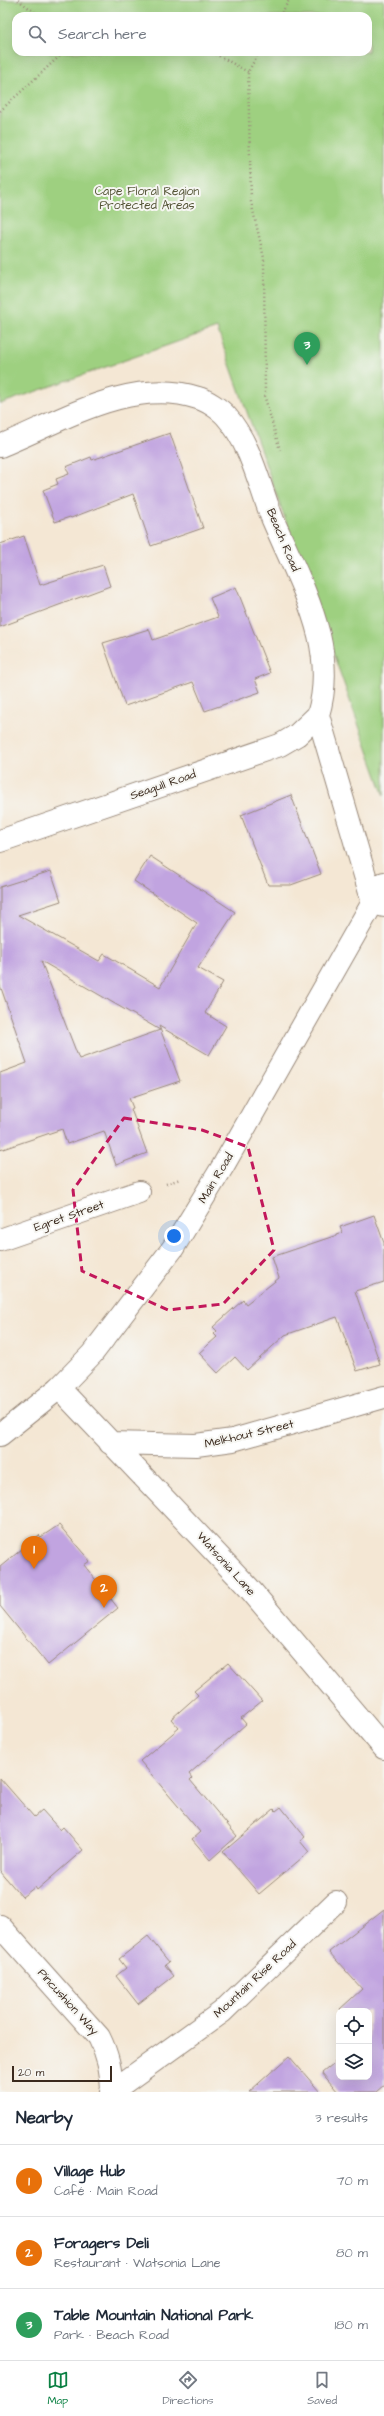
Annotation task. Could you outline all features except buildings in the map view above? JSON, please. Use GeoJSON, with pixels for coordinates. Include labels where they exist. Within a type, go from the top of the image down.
{"type":"FeatureCollection","features":[{"type":"Feature","properties":{"kind":"street","name":"Beach Road"},"geometry":{"type":"LineString","coordinates":[[0,446],[98,405],[142,394],[179,393],[200,398],[225,415],[242,440],[253,464],[273,518],[308,599],[319,635],[324,666],[323,697],[318,715]]}},
{"type":"Feature","properties":{"kind":"street","name":"Seagull Road"},"geometry":{"type":"LineString","coordinates":[[0,841],[280,745],[297,735],[318,715]]}},
{"type":"Feature","properties":{"kind":"street"},"geometry":{"type":"LineString","coordinates":[[318,715],[378,904]]}},
{"type":"Feature","properties":{"kind":"street","name":"Main Road"},"geometry":{"type":"LineString","coordinates":[[0,1435],[59,1388],[92,1354],[173,1248],[378,904],[384,883]]}},
{"type":"Feature","properties":{"kind":"street","name":"Egret Street"},"geometry":{"type":"LineString","coordinates":[[0,1240],[139,1192]]}},
{"type":"Feature","properties":{"kind":"street","name":"Watsonia Lane"},"geometry":{"type":"LineString","coordinates":[[59,1388],[110,1443],[179,1512],[248,1587],[384,1748]]}},
{"type":"Feature","properties":{"kind":"street","name":"Melkhout Street"},"geometry":{"type":"LineString","coordinates":[[110,1443],[196,1445],[233,1440],[285,1427],[384,1397]]}},
{"type":"Feature","properties":{"kind":"street","name":"Mountain Rise Road"},"geometry":{"type":"LineString","coordinates":[[111,2091],[222,2012],[336,1902]]}},
{"type":"Feature","properties":{"kind":"street","name":"Pincushion Way"},"geometry":{"type":"LineString","coordinates":[[0,1926],[99,2037],[110,2064],[111,2091]]}},
{"type":"Feature","properties":{"kind":"path"},"geometry":{"type":"LineString","coordinates":[[18,0],[34,12]]}},
{"type":"Feature","properties":{"kind":"path"},"geometry":{"type":"LineString","coordinates":[[282,12],[289,0]]}},
{"type":"Feature","properties":{"kind":"path"},"geometry":{"type":"LineString","coordinates":[[0,111],[60,56]]}},
{"type":"Feature","properties":{"kind":"path"},"geometry":{"type":"LineString","coordinates":[[219,56],[248,72]]}},
{"type":"Feature","properties":{"kind":"path"},"geometry":{"type":"LineString","coordinates":[[257,56],[248,72],[251,202],[264,258],[265,398],[281,451]]}},
{"type":"Feature","properties":{"kind":"highlighted area"},"geometry":{"type":"Polygon","coordinates":[[[124,1118],[202,1130],[248,1147],[274,1250],[223,1304],[168,1310],[82,1271],[73,1190],[124,1118]]]}},
{"type":"Feature","properties":{"kind":"green space","name":"Cape Floral Region Protected Areas"},"geometry":{"type":"Polygon","coordinates":[[[0,0],[384,0],[384,796],[217,328],[0,404],[0,0]]]}},
{"type":"Feature","properties":{"kind":"place","name":"Table Mountain National Park"},"geometry":{"type":"Point","coordinates":[307,365]}},
{"type":"Feature","properties":{"kind":"place","name":"Village Hub"},"geometry":{"type":"Point","coordinates":[34,1569]}},
{"type":"Feature","properties":{"kind":"place","name":"Foragers Deli"},"geometry":{"type":"Point","coordinates":[104,1608]}}]}
